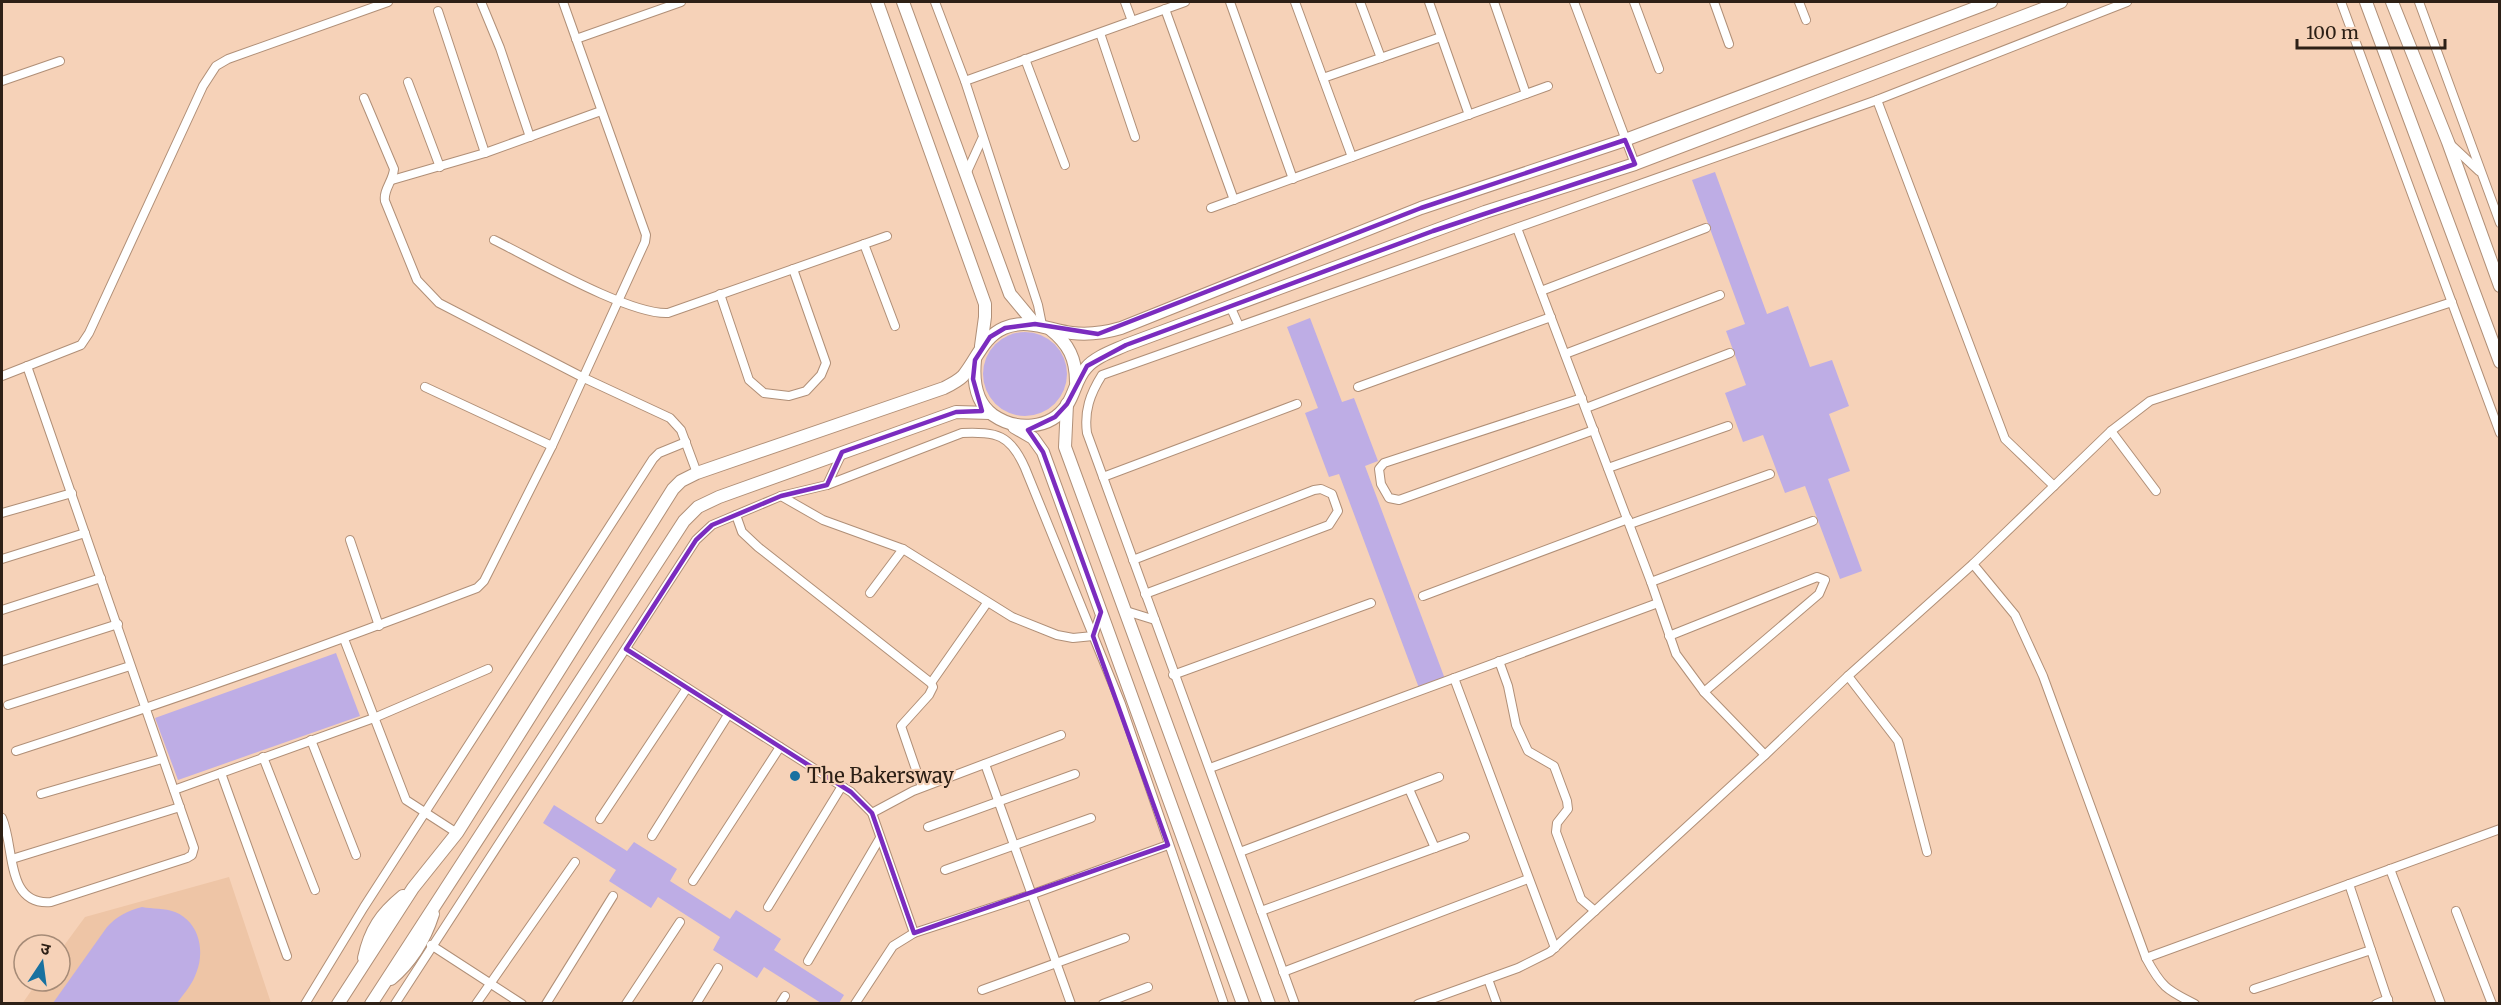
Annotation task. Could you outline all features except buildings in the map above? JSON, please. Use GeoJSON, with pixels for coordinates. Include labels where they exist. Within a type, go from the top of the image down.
{"type":"FeatureCollection","features":[{"type":"Feature","properties":{"kind":"street"},"geometry":{"type":"LineString","coordinates":[[2,376],[81,345],[89,333],[203,86],[216,66],[228,59],[388,2]]}},
{"type":"Feature","properties":{"kind":"street"},"geometry":{"type":"LineString","coordinates":[[481,2],[500,48],[530,137]]}},
{"type":"Feature","properties":{"kind":"street"},"geometry":{"type":"LineString","coordinates":[[16,751],[147,709],[344,639],[477,588],[484,581],[584,378],[645,242],[646,235],[563,2]]}},
{"type":"Feature","properties":{"kind":"street"},"geometry":{"type":"LineString","coordinates":[[576,39],[681,2]]}},
{"type":"Feature","properties":{"kind":"street"},"geometry":{"type":"LineString","coordinates":[[877,2],[985,304],[985,317],[973,379],[978,397],[990,413],[1033,438],[1043,452],[1243,1004]]}},
{"type":"Feature","properties":{"kind":"street"},"geometry":{"type":"LineString","coordinates":[[903,2],[1010,294],[1042,326],[1070,349],[1076,365],[1076,382]]}},
{"type":"Feature","properties":{"kind":"street"},"geometry":{"type":"LineString","coordinates":[[935,2],[965,81],[982,139],[1038,305],[1042,326]]}},
{"type":"Feature","properties":{"kind":"street"},"geometry":{"type":"LineString","coordinates":[[1125,2],[1132,21]]}},
{"type":"Feature","properties":{"kind":"street"},"geometry":{"type":"LineString","coordinates":[[965,81],[1181,2]]}},
{"type":"Feature","properties":{"kind":"street"},"geometry":{"type":"LineString","coordinates":[[1230,2],[1293,179]]}},
{"type":"Feature","properties":{"kind":"street"},"geometry":{"type":"LineString","coordinates":[[1295,2],[1352,158]]}},
{"type":"Feature","properties":{"kind":"street"},"geometry":{"type":"LineString","coordinates":[[1360,2],[1381,58]]}},
{"type":"Feature","properties":{"kind":"street"},"geometry":{"type":"LineString","coordinates":[[1429,2],[1469,115]]}},
{"type":"Feature","properties":{"kind":"street"},"geometry":{"type":"LineString","coordinates":[[1494,2],[1526,94]]}},
{"type":"Feature","properties":{"kind":"street"},"geometry":{"type":"LineString","coordinates":[[1574,2],[1635,164]]}},
{"type":"Feature","properties":{"kind":"street"},"geometry":{"type":"LineString","coordinates":[[1634,2],[1659,69]]}},
{"type":"Feature","properties":{"kind":"street"},"geometry":{"type":"LineString","coordinates":[[1714,2],[1729,44]]}},
{"type":"Feature","properties":{"kind":"street"},"geometry":{"type":"LineString","coordinates":[[1799,2],[1806,20]]}},
{"type":"Feature","properties":{"kind":"street"},"geometry":{"type":"LineString","coordinates":[[339,1004],[363,965],[369,938],[386,910],[413,888],[457,833],[673,489],[681,481],[698,473],[944,388],[961,378],[990,337],[1005,327],[1021,324],[1098,334],[1121,328],[1421,208],[1625,140],[1991,2]]}},
{"type":"Feature","properties":{"kind":"street"},"geometry":{"type":"LineString","coordinates":[[1269,1004],[1065,447],[1067,405],[1076,382],[1087,366],[1126,345],[1230,306],[1485,212],[1635,164],[2061,2]]}},
{"type":"Feature","properties":{"kind":"street"},"geometry":{"type":"LineString","coordinates":[[1295,1004],[1210,768],[1173,675],[1087,433],[1085,421],[1092,391],[1102,375],[1877,100],[2127,2]]}},
{"type":"Feature","properties":{"kind":"street"},"geometry":{"type":"LineString","coordinates":[[2341,2],[2499,433]]}},
{"type":"Feature","properties":{"kind":"street"},"geometry":{"type":"LineString","coordinates":[[2367,2],[2499,362]]}},
{"type":"Feature","properties":{"kind":"street"},"geometry":{"type":"LineString","coordinates":[[2392,2],[2448,142],[2499,286]]}},
{"type":"Feature","properties":{"kind":"street"},"geometry":{"type":"LineString","coordinates":[[2419,2],[2499,223]]}},
{"type":"Feature","properties":{"kind":"street"},"geometry":{"type":"LineString","coordinates":[[1165,9],[1234,200]]}},
{"type":"Feature","properties":{"kind":"street"},"geometry":{"type":"LineString","coordinates":[[438,11],[485,153]]}},
{"type":"Feature","properties":{"kind":"street"},"geometry":{"type":"LineString","coordinates":[[1100,33],[1136,137]]}},
{"type":"Feature","properties":{"kind":"street"},"geometry":{"type":"LineString","coordinates":[[1323,78],[1441,37]]}},
{"type":"Feature","properties":{"kind":"street"},"geometry":{"type":"LineString","coordinates":[[1025,59],[1065,165]]}},
{"type":"Feature","properties":{"kind":"street"},"geometry":{"type":"LineString","coordinates":[[2,81],[60,61]]}},
{"type":"Feature","properties":{"kind":"street"},"geometry":{"type":"LineString","coordinates":[[408,82],[440,167]]}},
{"type":"Feature","properties":{"kind":"street"},"geometry":{"type":"LineString","coordinates":[[1211,208],[1548,86]]}},
{"type":"Feature","properties":{"kind":"street"},"geometry":{"type":"LineString","coordinates":[[364,98],[394,169],[385,201],[421,286],[439,303],[584,378],[670,418],[681,430],[698,473]]}},
{"type":"Feature","properties":{"kind":"street"},"geometry":{"type":"LineString","coordinates":[[1877,100],[2005,439],[2054,486]]}},
{"type":"Feature","properties":{"kind":"street"},"geometry":{"type":"LineString","coordinates":[[392,180],[485,153],[601,111]]}},
{"type":"Feature","properties":{"kind":"street"},"geometry":{"type":"LineString","coordinates":[[966,174],[982,139]]}},
{"type":"Feature","properties":{"kind":"street"},"geometry":{"type":"LineString","coordinates":[[2448,142],[2482,174]]}},
{"type":"Feature","properties":{"kind":"street"},"geometry":{"type":"LineString","coordinates":[[1517,228],[1652,582],[1676,654],[1704,692],[1766,755]]}},
{"type":"Feature","properties":{"kind":"street"},"geometry":{"type":"LineString","coordinates":[[1541,291],[1706,228]]}},
{"type":"Feature","properties":{"kind":"street"},"geometry":{"type":"LineString","coordinates":[[494,240],[618,300],[660,313],[668,313],[887,236]]}},
{"type":"Feature","properties":{"kind":"street"},"geometry":{"type":"LineString","coordinates":[[864,244],[895,326]]}},
{"type":"Feature","properties":{"kind":"street"},"geometry":{"type":"LineString","coordinates":[[720,294],[749,380],[764,393],[789,396],[799,394],[811,387],[821,375],[826,363],[793,269]]}},
{"type":"Feature","properties":{"kind":"street"},"geometry":{"type":"LineString","coordinates":[[1565,354],[1720,295]]}},
{"type":"Feature","properties":{"kind":"street"},"geometry":{"type":"LineString","coordinates":[[1418,1004],[1518,968],[1555,948],[1766,755],[1848,676],[1973,564],[2111,431],[2150,401],[2348,338],[2452,302]]}},
{"type":"Feature","properties":{"kind":"street"},"geometry":{"type":"LineString","coordinates":[[1230,306],[1239,326]]}},
{"type":"Feature","properties":{"kind":"street"},"geometry":{"type":"LineString","coordinates":[[1358,387],[1551,317]]}},
{"type":"Feature","properties":{"kind":"street"},"geometry":{"type":"LineString","coordinates":[[1586,408],[1730,353]]}},
{"type":"Feature","properties":{"kind":"street"},"geometry":{"type":"LineString","coordinates":[[2,818],[18,886],[25,896],[37,902],[51,902],[192,855],[194,848],[27,366]]}},
{"type":"Feature","properties":{"kind":"street"},"geometry":{"type":"LineString","coordinates":[[425,387],[552,446]]}},
{"type":"Feature","properties":{"kind":"street"},"geometry":{"type":"LineString","coordinates":[[1582,398],[1384,463],[1379,469],[1380,484],[1389,498],[1399,500],[1594,430]]}},
{"type":"Feature","properties":{"kind":"street"},"geometry":{"type":"LineString","coordinates":[[1103,477],[1297,404]]}},
{"type":"Feature","properties":{"kind":"street"},"geometry":{"type":"LineString","coordinates":[[1005,422],[1022,426],[1039,424],[1055,417],[1067,405]]}},
{"type":"Feature","properties":{"kind":"street"},"geometry":{"type":"LineString","coordinates":[[371,1004],[684,521],[699,507],[719,497],[842,452],[956,412],[990,413]]}},
{"type":"Feature","properties":{"kind":"street"},"geometry":{"type":"LineString","coordinates":[[1608,468],[1728,426]]}},
{"type":"Feature","properties":{"kind":"street"},"geometry":{"type":"LineString","coordinates":[[2111,431],[2156,491]]}},
{"type":"Feature","properties":{"kind":"street"},"geometry":{"type":"LineString","coordinates":[[395,1004],[431,945],[696,540],[712,525],[781,496],[826,484],[962,434],[984,433],[999,436],[1011,442],[1025,468],[1121,704],[1224,1004]]}},
{"type":"Feature","properties":{"kind":"street"},"geometry":{"type":"LineString","coordinates":[[305,1004],[653,459],[659,453],[686,442]]}},
{"type":"Feature","properties":{"kind":"street"},"geometry":{"type":"LineString","coordinates":[[826,484],[842,452]]}},
{"type":"Feature","properties":{"kind":"street"},"geometry":{"type":"LineString","coordinates":[[1423,596],[1629,521],[1770,474]]}},
{"type":"Feature","properties":{"kind":"street"},"geometry":{"type":"LineString","coordinates":[[1133,560],[1314,490],[1321,489],[1332,494],[1338,511],[1329,525],[1145,594]]}},
{"type":"Feature","properties":{"kind":"street"},"geometry":{"type":"LineString","coordinates":[[2,513],[72,493]]}},
{"type":"Feature","properties":{"kind":"street"},"geometry":{"type":"LineString","coordinates":[[781,496],[823,520],[903,549],[1012,617],[1057,635],[1073,638],[1093,636]]}},
{"type":"Feature","properties":{"kind":"street"},"geometry":{"type":"LineString","coordinates":[[736,515],[742,532],[758,547],[931,683],[933,687],[929,695],[901,726],[922,788]]}},
{"type":"Feature","properties":{"kind":"street"},"geometry":{"type":"LineString","coordinates":[[1652,582],[1813,521]]}},
{"type":"Feature","properties":{"kind":"street"},"geometry":{"type":"LineString","coordinates":[[2,559],[85,533]]}},
{"type":"Feature","properties":{"kind":"street"},"geometry":{"type":"LineString","coordinates":[[351,540],[379,626]]}},
{"type":"Feature","properties":{"kind":"street"},"geometry":{"type":"LineString","coordinates":[[870,593],[903,549]]}},
{"type":"Feature","properties":{"kind":"street"},"geometry":{"type":"LineString","coordinates":[[1973,564],[2015,615],[2024,632],[2043,676],[2146,958],[2157,980],[2166,988],[2194,1004]]}},
{"type":"Feature","properties":{"kind":"street"},"geometry":{"type":"LineString","coordinates":[[1669,636],[1817,577],[1825,580],[1819,594],[1704,692]]}},
{"type":"Feature","properties":{"kind":"street"},"geometry":{"type":"LineString","coordinates":[[2,610],[101,578]]}},
{"type":"Feature","properties":{"kind":"street"},"geometry":{"type":"LineString","coordinates":[[931,683],[987,603]]}},
{"type":"Feature","properties":{"kind":"street"},"geometry":{"type":"LineString","coordinates":[[1173,675],[1371,603]]}},
{"type":"Feature","properties":{"kind":"street"},"geometry":{"type":"LineString","coordinates":[[1210,768],[1658,603]]}},
{"type":"Feature","properties":{"kind":"street"},"geometry":{"type":"LineString","coordinates":[[1126,611],[1155,620]]}},
{"type":"Feature","properties":{"kind":"street"},"geometry":{"type":"LineString","coordinates":[[1093,636],[1101,612]]}},
{"type":"Feature","properties":{"kind":"street"},"geometry":{"type":"LineString","coordinates":[[2,661],[118,624]]}},
{"type":"Feature","properties":{"kind":"street"},"geometry":{"type":"LineString","coordinates":[[344,639],[406,800],[457,833]]}},
{"type":"Feature","properties":{"kind":"street"},"geometry":{"type":"LineString","coordinates":[[626,649],[851,792],[872,813],[914,933]]}},
{"type":"Feature","properties":{"kind":"street"},"geometry":{"type":"LineString","coordinates":[[1499,661],[1508,686],[1516,725],[1528,751],[1552,764],[1556,769],[1568,805],[1566,813],[1557,823],[1556,832],[1581,899],[1595,910]]}},
{"type":"Feature","properties":{"kind":"street"},"geometry":{"type":"LineString","coordinates":[[8,705],[130,666]]}},
{"type":"Feature","properties":{"kind":"street"},"geometry":{"type":"LineString","coordinates":[[174,790],[374,717],[488,669]]}},
{"type":"Feature","properties":{"kind":"street"},"geometry":{"type":"LineString","coordinates":[[1848,676],[1898,741],[1927,852]]}},
{"type":"Feature","properties":{"kind":"street"},"geometry":{"type":"LineString","coordinates":[[1454,678],[1555,948]]}},
{"type":"Feature","properties":{"kind":"street"},"geometry":{"type":"LineString","coordinates":[[600,819],[687,688]]}},
{"type":"Feature","properties":{"kind":"street"},"geometry":{"type":"LineString","coordinates":[[652,836],[728,715]]}},
{"type":"Feature","properties":{"kind":"street"},"geometry":{"type":"LineString","coordinates":[[872,813],[922,788],[1061,735]]}},
{"type":"Feature","properties":{"kind":"street"},"geometry":{"type":"LineString","coordinates":[[311,740],[356,855]]}},
{"type":"Feature","properties":{"kind":"street"},"geometry":{"type":"LineString","coordinates":[[693,881],[780,747]]}},
{"type":"Feature","properties":{"kind":"street"},"geometry":{"type":"LineString","coordinates":[[263,758],[315,890]]}},
{"type":"Feature","properties":{"kind":"street"},"geometry":{"type":"LineString","coordinates":[[41,794],[162,759]]}},
{"type":"Feature","properties":{"kind":"street"},"geometry":{"type":"LineString","coordinates":[[985,764],[1071,1004]]}},
{"type":"Feature","properties":{"kind":"street"},"geometry":{"type":"LineString","coordinates":[[220,773],[287,956]]}},
{"type":"Feature","properties":{"kind":"street"},"geometry":{"type":"LineString","coordinates":[[928,827],[1075,774]]}},
{"type":"Feature","properties":{"kind":"street"},"geometry":{"type":"LineString","coordinates":[[1240,852],[1439,777]]}},
{"type":"Feature","properties":{"kind":"street"},"geometry":{"type":"LineString","coordinates":[[768,907],[842,786]]}},
{"type":"Feature","properties":{"kind":"street"},"geometry":{"type":"LineString","coordinates":[[1409,789],[1435,848]]}},
{"type":"Feature","properties":{"kind":"street"},"geometry":{"type":"LineString","coordinates":[[12,860],[180,807]]}},
{"type":"Feature","properties":{"kind":"street"},"geometry":{"type":"LineString","coordinates":[[945,870],[1091,818]]}},
{"type":"Feature","properties":{"kind":"street"},"geometry":{"type":"LineString","coordinates":[[2146,958],[2499,829]]}},
{"type":"Feature","properties":{"kind":"street"},"geometry":{"type":"LineString","coordinates":[[1261,911],[1465,837]]}},
{"type":"Feature","properties":{"kind":"street"},"geometry":{"type":"LineString","coordinates":[[808,961],[880,838]]}},
{"type":"Feature","properties":{"kind":"street"},"geometry":{"type":"LineString","coordinates":[[855,1004],[893,946],[914,933],[1033,894],[1168,845]]}},
{"type":"Feature","properties":{"kind":"street"},"geometry":{"type":"LineString","coordinates":[[476,1004],[575,862]]}},
{"type":"Feature","properties":{"kind":"street"},"geometry":{"type":"LineString","coordinates":[[2390,869],[2441,1004]]}},
{"type":"Feature","properties":{"kind":"street"},"geometry":{"type":"LineString","coordinates":[[1283,972],[1528,879]]}},
{"type":"Feature","properties":{"kind":"street"},"geometry":{"type":"LineString","coordinates":[[2349,884],[2389,1001],[2376,1004]]}},
{"type":"Feature","properties":{"kind":"street"},"geometry":{"type":"LineString","coordinates":[[546,1004],[613,896]]}},
{"type":"Feature","properties":{"kind":"street"},"geometry":{"type":"LineString","coordinates":[[2456,911],[2492,1004]]}},
{"type":"Feature","properties":{"kind":"street"},"geometry":{"type":"LineString","coordinates":[[626,1004],[680,922]]}},
{"type":"Feature","properties":{"kind":"street"},"geometry":{"type":"LineString","coordinates":[[982,990],[1125,938]]}},
{"type":"Feature","properties":{"kind":"street"},"geometry":{"type":"LineString","coordinates":[[431,945],[522,1004]]}},
{"type":"Feature","properties":{"kind":"street"},"geometry":{"type":"LineString","coordinates":[[2254,989],[2371,950]]}},
{"type":"Feature","properties":{"kind":"street"},"geometry":{"type":"LineString","coordinates":[[696,1004],[718,968]]}},
{"type":"Feature","properties":{"kind":"street"},"geometry":{"type":"LineString","coordinates":[[1488,979],[1497,1004]]}},
{"type":"Feature","properties":{"kind":"street"},"geometry":{"type":"LineString","coordinates":[[1103,1004],[1148,987]]}},
{"type":"Feature","properties":{"kind":"highlighted area"},"geometry":{"type":"Polygon","coordinates":[[[1625,140],[1635,164],[1433,231],[1126,345],[1087,366],[1067,404],[1055,417],[1028,430],[1043,452],[1101,612],[1093,636],[1168,845],[914,933],[872,813],[851,792],[626,649],[696,540],[712,525],[781,496],[827,485],[842,452],[956,412],[982,411],[973,379],[975,360],[990,337],[1005,328],[1035,324],[1098,334],[1421,208],[1625,140]]]}},
{"type":"Feature","properties":{"kind":"shaded area"},"geometry":{"type":"Polygon","coordinates":[[[1715,172],[1767,314],[1788,306],[1810,367],[1832,360],[1849,406],[1829,414],[1850,471],[1828,479],[1862,571],[1840,579],[1805,486],[1785,493],[1763,435],[1743,442],[1725,393],[1746,385],[1726,331],[1745,324],[1692,180],[1715,172]]]}},
{"type":"Feature","properties":{"kind":"shaded area"},"geometry":{"type":"Polygon","coordinates":[[[1310,318],[1342,402],[1354,398],[1378,461],[1365,466],[1445,679],[1419,688],[1339,474],[1329,477],[1305,413],[1318,408],[1287,327],[1310,318]]]}},
{"type":"Feature","properties":{"kind":"shaded area"},"geometry":{"type":"Polygon","coordinates":[[[1025,332],[1041,335],[1055,344],[1064,358],[1067,374],[1064,390],[1055,404],[1041,413],[1025,416],[1009,413],[995,404],[986,390],[983,374],[986,358],[995,344],[1009,335],[1025,332]]]}},
{"type":"Feature","properties":{"kind":"shaded area"},"geometry":{"type":"Polygon","coordinates":[[[336,653],[360,716],[178,780],[155,718],[336,653]]]}},
{"type":"Feature","properties":{"kind":"shaded area"},"geometry":{"type":"Polygon","coordinates":[[[554,805],[627,851],[634,842],[677,869],[670,881],[730,919],[736,910],[781,939],[774,950],[844,995],[839,1003],[821,1003],[764,967],[757,978],[713,950],[720,937],[658,897],[651,908],[609,881],[616,870],[543,823],[554,805]]]}},
{"type":"Feature","properties":{"kind":"shaded area"},"geometry":{"type":"Polygon","coordinates":[[[229,877],[271,1003],[22,1004],[30,993],[72,993],[72,935],[85,917],[229,877]]]}},
{"type":"Feature","properties":{"kind":"shaded area"},"geometry":{"type":"Polygon","coordinates":[[[142,907],[175,912],[190,923],[195,931],[200,948],[198,967],[191,983],[177,1003],[53,1003],[60,993],[72,993],[72,976],[107,927],[132,910],[142,907]]]}},
{"type":"Feature","properties":{"kind":"place","name":"The Bakersway"},"geometry":{"type":"Point","coordinates":[795,776]}}]}
